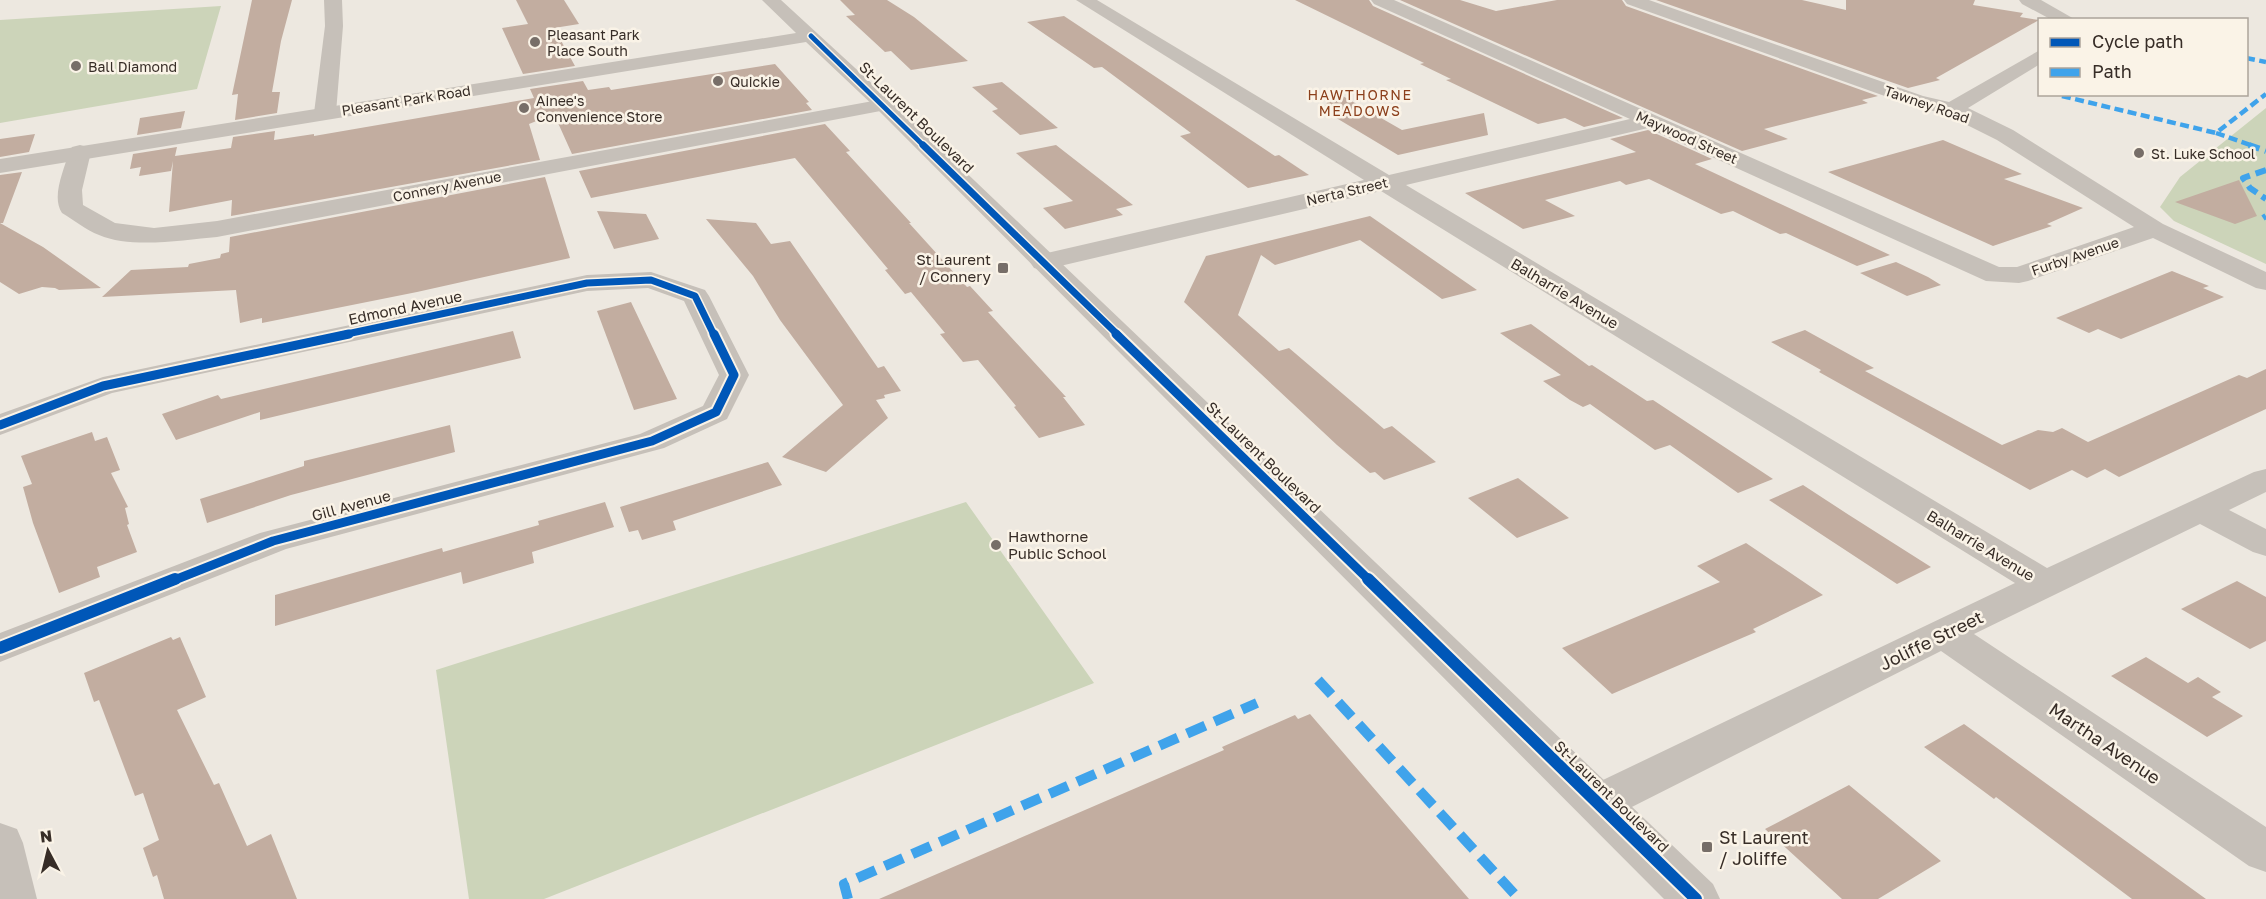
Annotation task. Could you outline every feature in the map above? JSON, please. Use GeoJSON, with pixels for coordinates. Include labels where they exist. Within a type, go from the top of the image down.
{"type":"FeatureCollection","features":[{"type":"Feature","properties":{"kind":"street"},"geometry":{"type":"LineString","coordinates":[[324,113],[334,26],[333,0]]}},
{"type":"Feature","properties":{"kind":"street","name":"St-Laurent Boulevard"},"geometry":{"type":"LineString","coordinates":[[771,0],[884,105],[1696,899]]}},
{"type":"Feature","properties":{"kind":"street","name":"Balharrie Avenue"},"geometry":{"type":"LineString","coordinates":[[1085,0],[2046,585]]}},
{"type":"Feature","properties":{"kind":"street","name":"Maywood Street"},"geometry":{"type":"LineString","coordinates":[[1380,0],[1995,274]]}},
{"type":"Feature","properties":{"kind":"street","name":"Tawney Road"},"geometry":{"type":"LineString","coordinates":[[1633,0],[1917,101],[1952,109],[2005,135],[2154,229],[2266,282]]}},
{"type":"Feature","properties":{"kind":"street"},"geometry":{"type":"LineString","coordinates":[[2028,0],[2063,18]]}},
{"type":"Feature","properties":{"kind":"street","name":"Pleasant Park Road"},"geometry":{"type":"LineString","coordinates":[[0,166],[812,36]]}},
{"type":"Feature","properties":{"kind":"street"},"geometry":{"type":"LineString","coordinates":[[1952,109],[2038,57]]}},
{"type":"Feature","properties":{"kind":"street","name":"Connery Avenue"},"geometry":{"type":"LineString","coordinates":[[80,152],[70,190],[70,208],[108,230],[154,236],[217,229],[884,105]]}},
{"type":"Feature","properties":{"kind":"street","name":"Nerta Street"},"geometry":{"type":"LineString","coordinates":[[1043,262],[1651,121]]}},
{"type":"Feature","properties":{"kind":"street","name":"Furby Avenue"},"geometry":{"type":"LineString","coordinates":[[1995,274],[2019,275],[2154,229]]}},
{"type":"Feature","properties":{"kind":"street","name":"Edmond Avenue"},"geometry":{"type":"LineString","coordinates":[[0,425],[103,386],[587,284],[651,280],[695,296],[734,375],[716,412]]}},
{"type":"Feature","properties":{"kind":"street","name":"Gill Avenue"},"geometry":{"type":"LineString","coordinates":[[0,648],[273,541],[652,441],[716,412]]}},
{"type":"Feature","properties":{"kind":"street","name":"Joliffe Street"},"geometry":{"type":"LineString","coordinates":[[1598,803],[1943,633],[2266,479]]}},
{"type":"Feature","properties":{"kind":"street"},"geometry":{"type":"LineString","coordinates":[[2202,511],[2266,544]]}},
{"type":"Feature","properties":{"kind":"street","name":"Martha Avenue"},"geometry":{"type":"LineString","coordinates":[[1943,633],[2266,852]]}},
{"type":"Feature","properties":{"kind":"street"},"geometry":{"type":"LineString","coordinates":[[0,843],[13,899]]}},
{"type":"Feature","properties":{"kind":"green space"},"geometry":{"type":"Polygon","coordinates":[[[221,6],[197,89],[0,123],[0,20],[221,6]]]}},
{"type":"Feature","properties":{"kind":"green space"},"geometry":{"type":"Polygon","coordinates":[[[2266,108],[2266,264],[2174,221],[2160,207],[2180,177],[2266,108]]]}},
{"type":"Feature","properties":{"kind":"green space"},"geometry":{"type":"Polygon","coordinates":[[[966,502],[1094,683],[544,899],[469,899],[436,670],[966,502]]]}},
{"type":"Feature","properties":{"kind":"building"},"geometry":{"type":"Polygon","coordinates":[[[252,0],[292,0],[281,41],[272,92],[280,92],[277,113],[235,120],[238,94],[232,95],[252,0]]]}},
{"type":"Feature","properties":{"kind":"building","name":"Pleasant Park Place South"},"geometry":{"type":"Polygon","coordinates":[[[516,0],[564,0],[579,24],[554,28],[575,66],[523,74],[502,28],[528,24],[516,0]]]}},
{"type":"Feature","properties":{"kind":"building"},"geometry":{"type":"Polygon","coordinates":[[[840,0],[887,0],[914,17],[968,61],[911,70],[891,51],[885,52],[846,16],[855,15],[840,0]]]}},
{"type":"Feature","properties":{"kind":"building"},"geometry":{"type":"Polygon","coordinates":[[[1295,0],[1369,0],[1373,6],[1623,118],[1584,127],[1565,118],[1538,124],[1446,80],[1451,79],[1420,64],[1424,63],[1295,0]]]}},
{"type":"Feature","properties":{"kind":"building"},"geometry":{"type":"Polygon","coordinates":[[[1400,0],[1460,0],[1496,11],[1557,0],[1622,0],[1626,6],[1878,96],[1862,100],[1868,103],[1764,129],[1788,139],[1742,151],[1400,0]]]}},
{"type":"Feature","properties":{"kind":"building"},"geometry":{"type":"Polygon","coordinates":[[[1656,0],[1802,0],[1846,10],[1846,0],[1975,0],[1973,5],[2023,13],[2020,17],[2038,20],[1936,78],[1940,80],[1908,88],[1656,0]]]}},
{"type":"Feature","properties":{"kind":"building"},"geometry":{"type":"Polygon","coordinates":[[[1064,16],[1275,156],[1279,155],[1309,175],[1248,188],[1180,136],[1191,133],[1102,67],[1094,68],[1027,22],[1064,16]]]}},
{"type":"Feature","properties":{"kind":"building"},"geometry":{"type":"Polygon","coordinates":[[[775,64],[809,102],[806,103],[812,110],[572,154],[554,114],[529,124],[540,160],[231,216],[232,200],[169,212],[173,161],[171,171],[139,176],[141,167],[130,169],[133,154],[177,147],[175,156],[231,148],[233,137],[275,131],[274,140],[314,134],[314,136],[534,98],[530,89],[583,81],[588,90],[609,87],[611,90],[775,64]]]}},
{"type":"Feature","properties":{"kind":"building"},"geometry":{"type":"Polygon","coordinates":[[[1002,82],[1058,128],[1020,135],[992,111],[998,109],[972,87],[1002,82]]]}},
{"type":"Feature","properties":{"kind":"building"},"geometry":{"type":"Polygon","coordinates":[[[1334,91],[1402,130],[1484,113],[1488,135],[1398,155],[1323,110],[1334,91]]]}},
{"type":"Feature","properties":{"kind":"building"},"geometry":{"type":"Polygon","coordinates":[[[185,111],[181,128],[137,135],[140,118],[185,111]]]}},
{"type":"Feature","properties":{"kind":"building"},"geometry":{"type":"Polygon","coordinates":[[[825,124],[850,151],[846,152],[911,223],[909,223],[967,287],[970,286],[993,311],[988,312],[1066,397],[1063,397],[1085,425],[1039,438],[978,360],[963,362],[940,334],[945,333],[911,292],[905,294],[885,270],[888,269],[795,158],[591,198],[579,171],[825,124]]]}},
{"type":"Feature","properties":{"kind":"building"},"geometry":{"type":"Polygon","coordinates":[[[1648,130],[1712,159],[1695,164],[1890,255],[1857,266],[1786,233],[1780,234],[1733,211],[1721,214],[1649,179],[1626,185],[1620,181],[1545,200],[1575,216],[1523,229],[1465,193],[1636,152],[1610,139],[1648,130]]]}},
{"type":"Feature","properties":{"kind":"building"},"geometry":{"type":"Polygon","coordinates":[[[35,134],[29,152],[0,157],[0,139],[35,134]]]}},
{"type":"Feature","properties":{"kind":"building"},"geometry":{"type":"Polygon","coordinates":[[[1943,140],[2022,174],[2004,179],[2083,208],[2047,224],[2052,226],[1993,246],[1828,172],[1943,140]]]}},
{"type":"Feature","properties":{"kind":"building"},"geometry":{"type":"Polygon","coordinates":[[[1056,145],[1133,205],[1116,209],[1123,215],[1065,229],[1043,208],[1073,201],[1016,153],[1056,145]]]}},
{"type":"Feature","properties":{"kind":"building"},"geometry":{"type":"Polygon","coordinates":[[[22,172],[3,223],[0,223],[0,175],[22,172]]]}},
{"type":"Feature","properties":{"kind":"building"},"geometry":{"type":"Polygon","coordinates":[[[545,177],[570,258],[262,323],[262,318],[240,323],[236,290],[102,297],[131,270],[188,267],[189,264],[220,258],[221,254],[229,252],[230,237],[545,177]]]}},
{"type":"Feature","properties":{"kind":"building"},"geometry":{"type":"Polygon","coordinates":[[[2239,180],[2257,216],[2235,224],[2175,202],[2239,180]]]}},
{"type":"Feature","properties":{"kind":"building"},"geometry":{"type":"Polygon","coordinates":[[[597,211],[646,214],[659,239],[614,249],[597,211]]]}},
{"type":"Feature","properties":{"kind":"building"},"geometry":{"type":"Polygon","coordinates":[[[1370,216],[1477,290],[1442,299],[1360,240],[1275,265],[1261,255],[1238,315],[1279,351],[1289,348],[1384,429],[1392,426],[1436,462],[1384,480],[1375,472],[1370,473],[1337,445],[1184,302],[1206,256],[1370,216]]]}},
{"type":"Feature","properties":{"kind":"building"},"geometry":{"type":"Polygon","coordinates":[[[706,219],[756,223],[771,244],[790,241],[878,368],[884,366],[901,391],[884,395],[885,398],[876,400],[888,418],[826,472],[782,457],[843,405],[780,320],[753,276],[706,219]]]}},
{"type":"Feature","properties":{"kind":"building"},"geometry":{"type":"Polygon","coordinates":[[[0,223],[43,247],[101,288],[59,290],[42,287],[19,294],[0,282],[0,223]]]}},
{"type":"Feature","properties":{"kind":"building"},"geometry":{"type":"Polygon","coordinates":[[[1896,262],[1941,285],[1907,296],[1860,273],[1896,262]]]}},
{"type":"Feature","properties":{"kind":"building"},"geometry":{"type":"Polygon","coordinates":[[[2172,271],[2209,286],[2203,288],[2224,297],[2121,339],[2098,329],[2089,333],[2056,318],[2172,271]]]}},
{"type":"Feature","properties":{"kind":"building"},"geometry":{"type":"Polygon","coordinates":[[[631,302],[677,399],[634,410],[597,311],[631,302]]]}},
{"type":"Feature","properties":{"kind":"building"},"geometry":{"type":"Polygon","coordinates":[[[1531,324],[1589,366],[1592,365],[1647,401],[1653,400],[1773,479],[1738,493],[1670,445],[1655,450],[1590,404],[1583,407],[1570,400],[1543,381],[1561,375],[1500,333],[1531,324]]]}},
{"type":"Feature","properties":{"kind":"building"},"geometry":{"type":"Polygon","coordinates":[[[1805,330],[1874,368],[1865,371],[2002,445],[2038,430],[2053,432],[2062,428],[2088,442],[2239,375],[2247,378],[2266,369],[2266,409],[2119,477],[2105,469],[2087,478],[2072,470],[2030,490],[1819,372],[1821,370],[1771,342],[1805,330]]]}},
{"type":"Feature","properties":{"kind":"building"},"geometry":{"type":"Polygon","coordinates":[[[513,331],[521,358],[260,420],[260,412],[176,440],[162,414],[218,395],[221,399],[513,331]]]}},
{"type":"Feature","properties":{"kind":"building"},"geometry":{"type":"Polygon","coordinates":[[[450,425],[455,452],[291,495],[207,523],[200,499],[304,466],[304,461],[450,425]]]}},
{"type":"Feature","properties":{"kind":"building"},"geometry":{"type":"Polygon","coordinates":[[[92,432],[95,441],[107,437],[120,470],[111,473],[128,507],[125,508],[129,524],[127,525],[137,552],[97,567],[100,577],[59,593],[33,523],[23,487],[32,484],[21,456],[92,432]]]}},
{"type":"Feature","properties":{"kind":"building"},"geometry":{"type":"Polygon","coordinates":[[[768,462],[782,485],[673,521],[676,530],[642,540],[638,530],[629,532],[620,507],[768,462]]]}},
{"type":"Feature","properties":{"kind":"building"},"geometry":{"type":"Polygon","coordinates":[[[1518,478],[1569,518],[1517,538],[1468,498],[1518,478]]]}},
{"type":"Feature","properties":{"kind":"building"},"geometry":{"type":"Polygon","coordinates":[[[1803,485],[1931,567],[1897,584],[1769,500],[1803,485]]]}},
{"type":"Feature","properties":{"kind":"building"},"geometry":{"type":"Polygon","coordinates":[[[605,502],[614,527],[532,552],[534,563],[463,584],[461,572],[275,626],[275,595],[442,548],[443,552],[539,525],[538,521],[605,502]]]}},
{"type":"Feature","properties":{"kind":"building"},"geometry":{"type":"Polygon","coordinates":[[[1746,543],[1823,595],[1753,629],[1756,632],[1612,694],[1562,648],[1720,582],[1697,566],[1746,543]]]}},
{"type":"Feature","properties":{"kind":"building"},"geometry":{"type":"Polygon","coordinates":[[[2237,581],[2266,597],[2266,641],[2250,649],[2181,609],[2237,581]]]}},
{"type":"Feature","properties":{"kind":"building"},"geometry":{"type":"Polygon","coordinates":[[[171,637],[173,640],[180,637],[206,697],[177,710],[214,785],[219,783],[247,846],[271,834],[297,899],[164,899],[157,875],[153,877],[143,848],[159,840],[143,793],[135,796],[99,700],[94,702],[84,673],[171,637]]]}},
{"type":"Feature","properties":{"kind":"building"},"geometry":{"type":"Polygon","coordinates":[[[2146,657],[2188,683],[2198,677],[2221,692],[2212,697],[2243,716],[2207,737],[2111,676],[2146,657]]]}},
{"type":"Feature","properties":{"kind":"building"},"geometry":{"type":"Polygon","coordinates":[[[1310,714],[1469,899],[879,899],[1224,750],[1222,747],[1295,715],[1298,719],[1310,714]]]}},
{"type":"Feature","properties":{"kind":"building"},"geometry":{"type":"Polygon","coordinates":[[[1964,724],[2206,899],[2132,899],[1996,797],[1994,799],[1924,747],[1964,724]]]}},
{"type":"Feature","properties":{"kind":"building"},"geometry":{"type":"Polygon","coordinates":[[[1849,785],[1941,861],[1878,899],[1842,899],[1765,829],[1849,785]]]}},
{"type":"Feature","properties":{"kind":"marked path"},"geometry":{"type":"LineString","coordinates":[[2248,58],[2266,62]]}},
{"type":"Feature","properties":{"kind":"marked path"},"geometry":{"type":"LineString","coordinates":[[2062,96],[2216,133],[2266,94]]}},
{"type":"Feature","properties":{"kind":"marked path"},"geometry":{"type":"LineString","coordinates":[[2216,133],[2266,151]]}},
{"type":"Feature","properties":{"kind":"marked path"},"geometry":{"type":"LineString","coordinates":[[2266,170],[2243,178],[2250,188],[2266,199]]}},
{"type":"Feature","properties":{"kind":"marked path"},"geometry":{"type":"LineString","coordinates":[[1318,680],[1519,899]]}},
{"type":"Feature","properties":{"kind":"marked path"},"geometry":{"type":"LineString","coordinates":[[848,899],[844,884],[1257,703]]}},
{"type":"Feature","properties":{"kind":"cycle path"},"geometry":{"type":"LineString","coordinates":[[811,36],[1696,899]]}},
{"type":"Feature","properties":{"kind":"cycle path"},"geometry":{"type":"LineString","coordinates":[[0,425],[103,386],[587,283],[651,280],[695,296],[734,375],[716,412],[652,441],[273,541],[0,648]]}},
{"type":"Feature","properties":{"kind":"place","name":"Pleasant Park Place South"},"geometry":{"type":"Point","coordinates":[535,42]}},
{"type":"Feature","properties":{"kind":"place","name":"Ball Diamond"},"geometry":{"type":"Point","coordinates":[76,66]}},
{"type":"Feature","properties":{"kind":"place","name":"Quickie"},"geometry":{"type":"Point","coordinates":[718,81]}},
{"type":"Feature","properties":{"kind":"place","name":"Ainee's Convenience Store"},"geometry":{"type":"Point","coordinates":[524,108]}},
{"type":"Feature","properties":{"kind":"place","name":"St. Luke School"},"geometry":{"type":"Point","coordinates":[2139,153]}},
{"type":"Feature","properties":{"kind":"place","name":"St Laurent / Connery"},"geometry":{"type":"Point","coordinates":[1003,268]}},
{"type":"Feature","properties":{"kind":"place","name":"Hawthorne Public School"},"geometry":{"type":"Point","coordinates":[996,545]}},
{"type":"Feature","properties":{"kind":"place","name":"St Laurent / Joliffe"},"geometry":{"type":"Point","coordinates":[1707,847]}},
{"type":"Feature","properties":{"kind":"district","name":"HAWTHORNE MEADOWS"},"geometry":{"type":"Point","coordinates":[1360,102]}}]}
